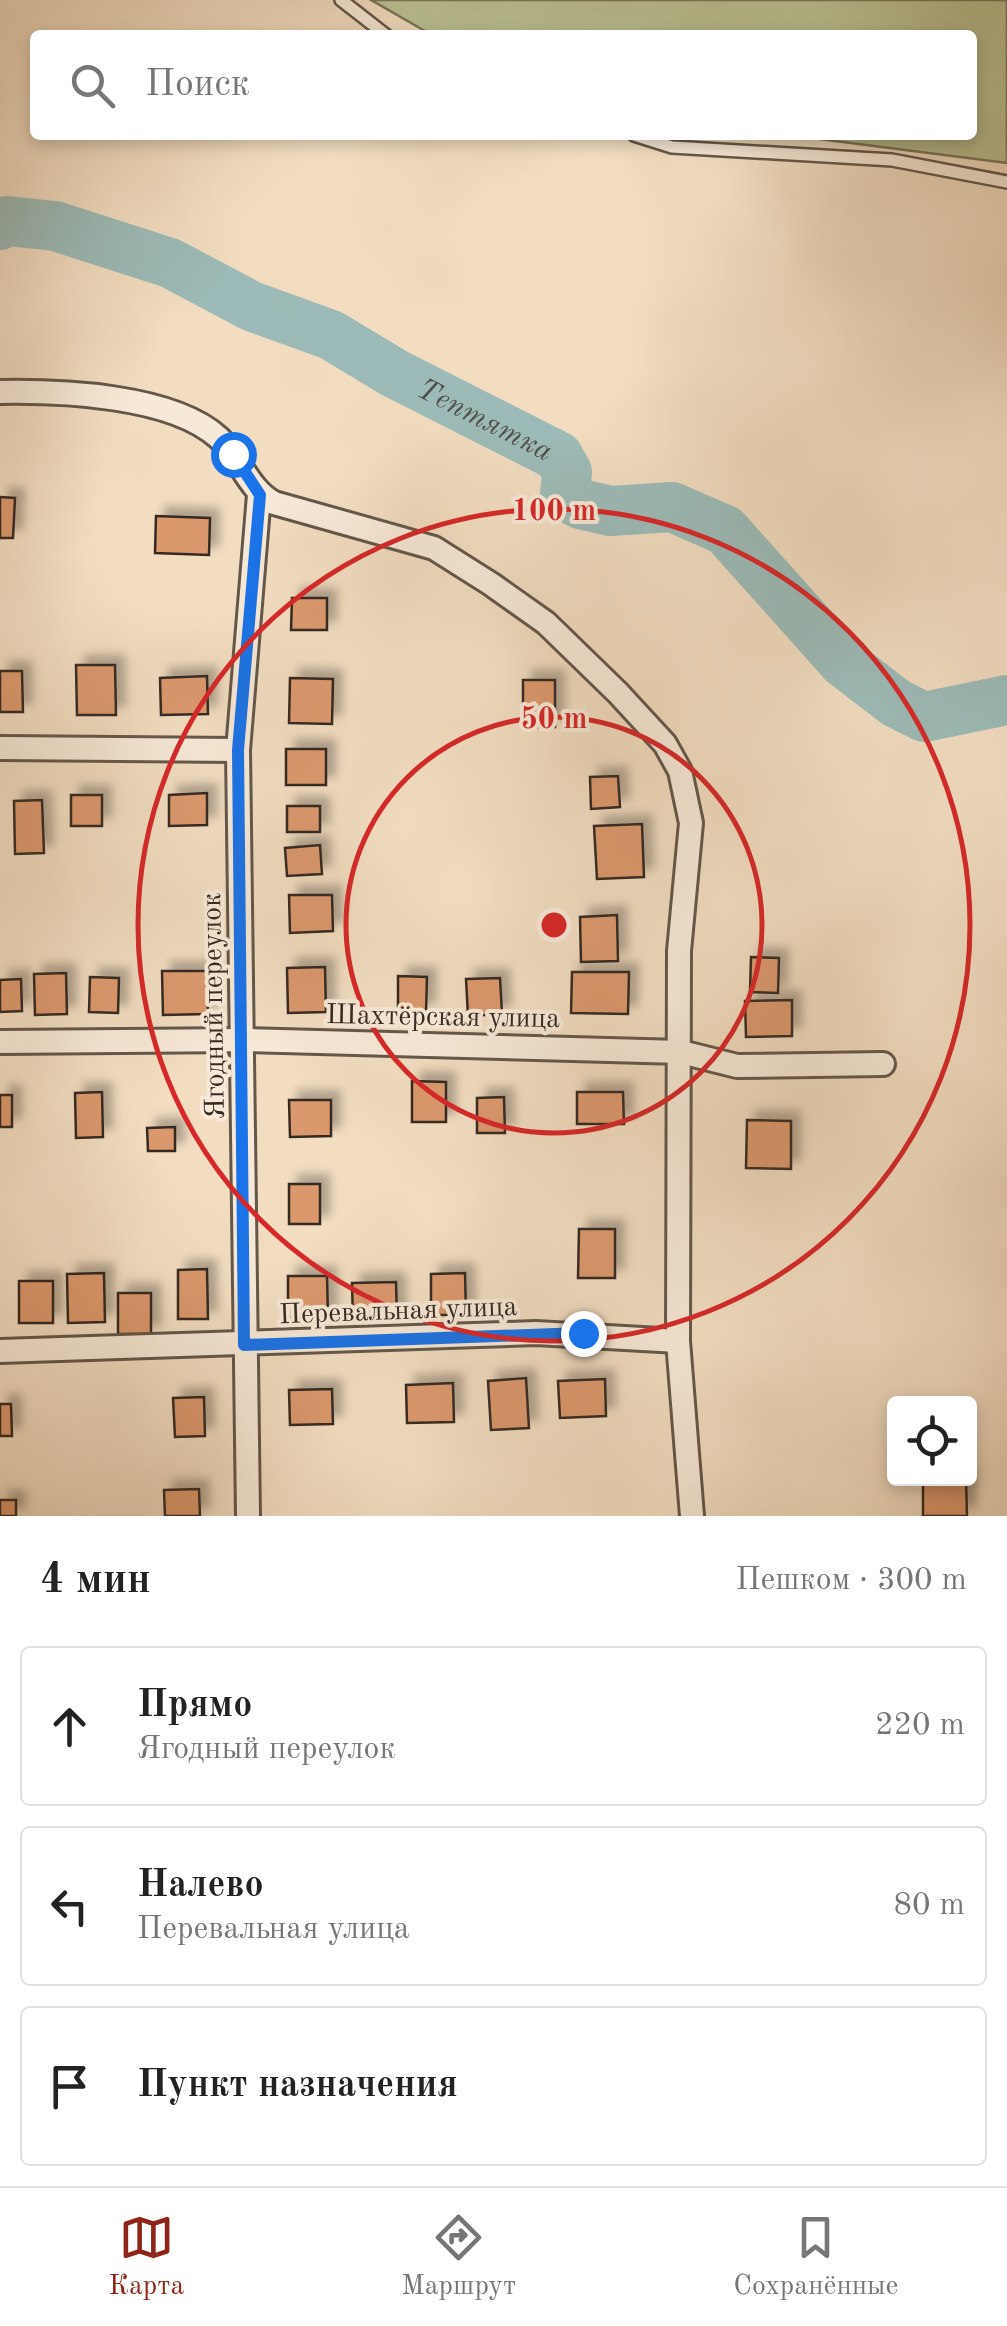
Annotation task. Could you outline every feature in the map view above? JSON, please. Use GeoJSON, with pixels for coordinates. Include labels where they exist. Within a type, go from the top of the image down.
{"type":"FeatureCollection","features":[{"type":"Feature","properties":{"kind":"street"},"geometry":{"type":"LineString","coordinates":[[0,392],[59,392],[185,416],[218,438],[260,495],[434,548],[546,623],[665,744],[688,796],[692,823],[679,951],[678,1340],[692,1516]]}},
{"type":"Feature","properties":{"kind":"street","name":"Ягодный переулок"},"geometry":{"type":"LineString","coordinates":[[248,1516],[238,750],[260,495]]}},
{"type":"Feature","properties":{"kind":"street"},"geometry":{"type":"LineString","coordinates":[[0,748],[238,750]]}},
{"type":"Feature","properties":{"kind":"street","name":"Шахтёрская улица"},"geometry":{"type":"LineString","coordinates":[[0,1042],[244,1040],[681,1052],[737,1066],[883,1064]]}},
{"type":"Feature","properties":{"kind":"street","name":"Перевальная улица"},"geometry":{"type":"LineString","coordinates":[[0,1351],[568,1333],[678,1340]]}},
{"type":"Feature","properties":{"kind":"lane"},"geometry":{"type":"LineString","coordinates":[[341,0],[380,30]]}},
{"type":"Feature","properties":{"kind":"lane"},"geometry":{"type":"LineString","coordinates":[[650,140],[672,147],[892,160],[1007,182]]}},
{"type":"Feature","properties":{"kind":"green space"},"geometry":{"type":"Polygon","coordinates":[[[371,0],[1007,0],[1007,163],[827,140],[977,140],[977,30],[423,30],[371,0]]]}},
{"type":"Feature","properties":{"kind":"building"},"geometry":{"type":"Polygon","coordinates":[[[0,497],[15,498],[13,538],[0,538],[0,497]]]}},
{"type":"Feature","properties":{"kind":"building"},"geometry":{"type":"Polygon","coordinates":[[[156,516],[210,518],[209,555],[155,553],[156,516]]]}},
{"type":"Feature","properties":{"kind":"building"},"geometry":{"type":"Polygon","coordinates":[[[292,598],[327,598],[327,630],[291,630],[292,598]]]}},
{"type":"Feature","properties":{"kind":"building"},"geometry":{"type":"Polygon","coordinates":[[[76,665],[115,665],[116,715],[77,715],[76,665]]]}},
{"type":"Feature","properties":{"kind":"building"},"geometry":{"type":"Polygon","coordinates":[[[0,671],[22,671],[23,712],[0,712],[0,671]]]}},
{"type":"Feature","properties":{"kind":"building"},"geometry":{"type":"Polygon","coordinates":[[[207,676],[208,714],[161,715],[160,678],[207,676]]]}},
{"type":"Feature","properties":{"kind":"building"},"geometry":{"type":"Polygon","coordinates":[[[290,678],[333,679],[332,724],[289,723],[290,678]]]}},
{"type":"Feature","properties":{"kind":"building"},"geometry":{"type":"Polygon","coordinates":[[[523,680],[555,680],[555,727],[523,727],[523,680]]]}},
{"type":"Feature","properties":{"kind":"building"},"geometry":{"type":"Polygon","coordinates":[[[286,749],[326,749],[326,785],[286,785],[286,749]]]}},
{"type":"Feature","properties":{"kind":"building"},"geometry":{"type":"Polygon","coordinates":[[[618,776],[620,807],[591,809],[590,777],[618,776]]]}},
{"type":"Feature","properties":{"kind":"building"},"geometry":{"type":"Polygon","coordinates":[[[207,793],[207,825],[169,826],[169,795],[207,793]]]}},
{"type":"Feature","properties":{"kind":"building"},"geometry":{"type":"Polygon","coordinates":[[[71,795],[102,795],[102,826],[71,826],[71,795]]]}},
{"type":"Feature","properties":{"kind":"building"},"geometry":{"type":"Polygon","coordinates":[[[42,800],[44,853],[15,854],[14,801],[42,800]]]}},
{"type":"Feature","properties":{"kind":"building"},"geometry":{"type":"Polygon","coordinates":[[[287,806],[320,806],[320,832],[287,832],[287,806]]]}},
{"type":"Feature","properties":{"kind":"building"},"geometry":{"type":"Polygon","coordinates":[[[642,824],[644,877],[597,879],[594,826],[642,824]]]}},
{"type":"Feature","properties":{"kind":"building"},"geometry":{"type":"Polygon","coordinates":[[[320,845],[322,874],[287,876],[285,848],[320,845]]]}},
{"type":"Feature","properties":{"kind":"building"},"geometry":{"type":"Polygon","coordinates":[[[289,895],[332,895],[333,931],[290,933],[289,895]]]}},
{"type":"Feature","properties":{"kind":"building"},"geometry":{"type":"Polygon","coordinates":[[[617,915],[618,961],[581,962],[580,917],[617,915]]]}},
{"type":"Feature","properties":{"kind":"building"},"geometry":{"type":"Polygon","coordinates":[[[751,957],[779,958],[778,993],[750,992],[751,957]]]}},
{"type":"Feature","properties":{"kind":"building"},"geometry":{"type":"Polygon","coordinates":[[[325,967],[326,1012],[288,1013],[287,968],[325,967]]]}},
{"type":"Feature","properties":{"kind":"building"},"geometry":{"type":"Polygon","coordinates":[[[162,971],[207,971],[208,1014],[163,1015],[162,971]]]}},
{"type":"Feature","properties":{"kind":"building"},"geometry":{"type":"Polygon","coordinates":[[[572,972],[629,972],[628,1014],[571,1013],[572,972]]]}},
{"type":"Feature","properties":{"kind":"building"},"geometry":{"type":"Polygon","coordinates":[[[66,973],[67,1014],[35,1015],[34,974],[66,973]]]}},
{"type":"Feature","properties":{"kind":"building"},"geometry":{"type":"Polygon","coordinates":[[[398,976],[427,977],[426,1012],[398,1011],[398,976]]]}},
{"type":"Feature","properties":{"kind":"building"},"geometry":{"type":"Polygon","coordinates":[[[90,977],[119,978],[118,1013],[89,1012],[90,977]]]}},
{"type":"Feature","properties":{"kind":"building"},"geometry":{"type":"Polygon","coordinates":[[[500,978],[502,1014],[468,1016],[466,979],[500,978]]]}},
{"type":"Feature","properties":{"kind":"building"},"geometry":{"type":"Polygon","coordinates":[[[21,979],[22,1011],[0,1012],[0,980],[21,979]]]}},
{"type":"Feature","properties":{"kind":"building"},"geometry":{"type":"Polygon","coordinates":[[[792,1000],[792,1036],[746,1037],[745,1001],[792,1000]]]}},
{"type":"Feature","properties":{"kind":"building"},"geometry":{"type":"Polygon","coordinates":[[[412,1081],[446,1082],[446,1122],[412,1122],[412,1081]]]}},
{"type":"Feature","properties":{"kind":"building"},"geometry":{"type":"Polygon","coordinates":[[[102,1092],[103,1137],[76,1138],[75,1093],[102,1092]]]}},
{"type":"Feature","properties":{"kind":"building"},"geometry":{"type":"Polygon","coordinates":[[[577,1092],[623,1092],[624,1124],[577,1124],[577,1092]]]}},
{"type":"Feature","properties":{"kind":"building"},"geometry":{"type":"Polygon","coordinates":[[[0,1095],[12,1095],[12,1127],[0,1127],[0,1095]]]}},
{"type":"Feature","properties":{"kind":"building"},"geometry":{"type":"Polygon","coordinates":[[[504,1097],[505,1133],[477,1133],[477,1098],[504,1097]]]}},
{"type":"Feature","properties":{"kind":"building"},"geometry":{"type":"Polygon","coordinates":[[[289,1100],[331,1100],[331,1136],[290,1137],[289,1100]]]}},
{"type":"Feature","properties":{"kind":"building"},"geometry":{"type":"Polygon","coordinates":[[[747,1120],[791,1121],[791,1169],[746,1168],[747,1120]]]}},
{"type":"Feature","properties":{"kind":"building"},"geometry":{"type":"Polygon","coordinates":[[[175,1127],[175,1151],[148,1151],[147,1128],[175,1127]]]}},
{"type":"Feature","properties":{"kind":"building"},"geometry":{"type":"Polygon","coordinates":[[[289,1184],[320,1184],[320,1224],[289,1224],[289,1184]]]}},
{"type":"Feature","properties":{"kind":"building"},"geometry":{"type":"Polygon","coordinates":[[[579,1229],[615,1229],[615,1278],[578,1278],[579,1229]]]}},
{"type":"Feature","properties":{"kind":"building"},"geometry":{"type":"Polygon","coordinates":[[[207,1269],[208,1319],[178,1319],[178,1270],[207,1269]]]}},
{"type":"Feature","properties":{"kind":"building"},"geometry":{"type":"Polygon","coordinates":[[[104,1273],[105,1322],[68,1323],[67,1274],[104,1273]]]}},
{"type":"Feature","properties":{"kind":"building"},"geometry":{"type":"Polygon","coordinates":[[[465,1273],[466,1315],[431,1315],[431,1274],[465,1273]]]}},
{"type":"Feature","properties":{"kind":"building"},"geometry":{"type":"Polygon","coordinates":[[[288,1276],[327,1276],[328,1318],[288,1318],[288,1276]]]}},
{"type":"Feature","properties":{"kind":"building"},"geometry":{"type":"Polygon","coordinates":[[[19,1281],[53,1281],[53,1323],[19,1323],[19,1281]]]}},
{"type":"Feature","properties":{"kind":"building"},"geometry":{"type":"Polygon","coordinates":[[[396,1282],[397,1320],[353,1321],[352,1283],[396,1282]]]}},
{"type":"Feature","properties":{"kind":"building"},"geometry":{"type":"Polygon","coordinates":[[[118,1293],[151,1293],[151,1334],[118,1334],[118,1293]]]}},
{"type":"Feature","properties":{"kind":"building"},"geometry":{"type":"Polygon","coordinates":[[[526,1378],[529,1428],[491,1430],[488,1381],[526,1378]]]}},
{"type":"Feature","properties":{"kind":"building"},"geometry":{"type":"Polygon","coordinates":[[[605,1379],[606,1416],[560,1418],[558,1381],[605,1379]]]}},
{"type":"Feature","properties":{"kind":"building"},"geometry":{"type":"Polygon","coordinates":[[[453,1383],[454,1422],[407,1423],[406,1385],[453,1383]]]}},
{"type":"Feature","properties":{"kind":"building"},"geometry":{"type":"Polygon","coordinates":[[[332,1389],[333,1424],[290,1425],[289,1390],[332,1389]]]}},
{"type":"Feature","properties":{"kind":"building"},"geometry":{"type":"Polygon","coordinates":[[[204,1397],[205,1436],[175,1437],[173,1398],[204,1397]]]}},
{"type":"Feature","properties":{"kind":"building"},"geometry":{"type":"Polygon","coordinates":[[[0,1404],[11,1404],[12,1436],[0,1436],[0,1404]]]}},
{"type":"Feature","properties":{"kind":"building"},"geometry":{"type":"Polygon","coordinates":[[[923,1486],[966,1486],[967,1516],[923,1516],[923,1486]]]}},
{"type":"Feature","properties":{"kind":"building"},"geometry":{"type":"Polygon","coordinates":[[[199,1489],[200,1516],[165,1516],[164,1490],[199,1489]]]}},
{"type":"Feature","properties":{"kind":"building"},"geometry":{"type":"Polygon","coordinates":[[[0,1500],[16,1500],[16,1516],[0,1516],[0,1500]]]}},
{"type":"Feature","properties":{"kind":"waterway","name":"Тептятка"},"geometry":{"type":"LineString","coordinates":[[0,225],[7,221],[55,226],[170,263],[251,306],[331,335],[394,373],[558,456],[567,472],[565,495],[580,504],[611,511],[672,507],[725,530],[844,663],[896,703],[924,717],[1007,700]]}},
{"type":"Feature","properties":{"kind":"route"},"geometry":{"type":"LineString","coordinates":[[233,454],[260,495],[238,750],[244,1040],[244,1345],[583,1333]]}}]}
